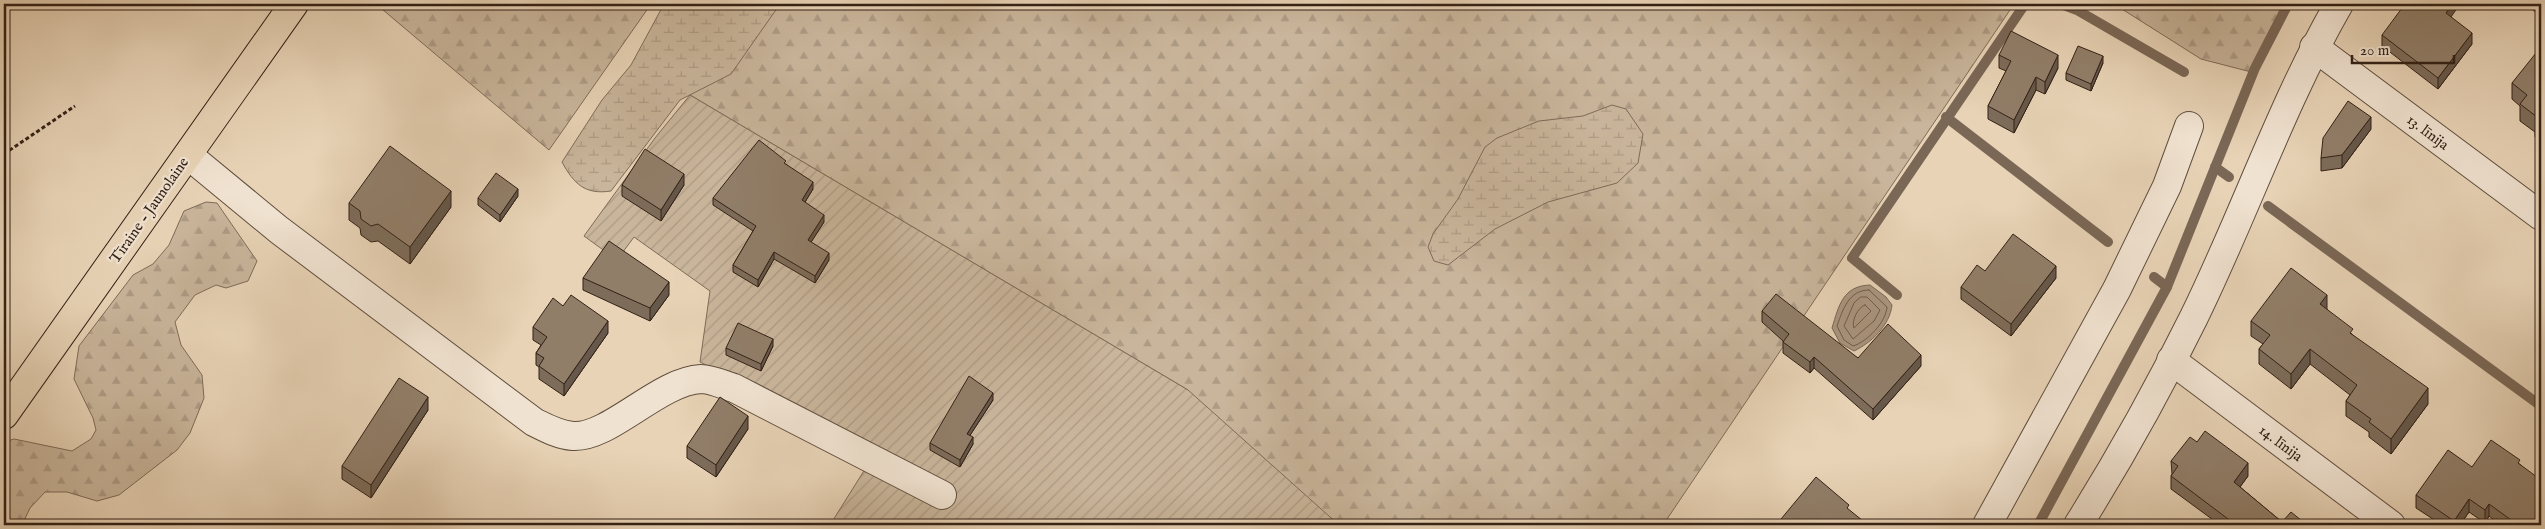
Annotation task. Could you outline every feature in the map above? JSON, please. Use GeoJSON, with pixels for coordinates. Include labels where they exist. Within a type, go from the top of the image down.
{"type":"FeatureCollection","features":[{"type":"Feature","properties":{"kind":"main road","name":"Tīraine - Jaunolaine"},"geometry":{"type":"LineString","coordinates":[[4,415],[294,4]]}},
{"type":"Feature","properties":{"kind":"street"},"geometry":{"type":"LineString","coordinates":[[2078,525],[2116,465],[2194,317],[2314,47],[2339,4]]}},
{"type":"Feature","properties":{"kind":"street","name":"13. līnija"},"geometry":{"type":"LineString","coordinates":[[2314,47],[2541,216]]}},
{"type":"Feature","properties":{"kind":"street"},"geometry":{"type":"LineString","coordinates":[[1987,525],[2117,289],[2167,186],[2188,126]]}},
{"type":"Feature","properties":{"kind":"street"},"geometry":{"type":"LineString","coordinates":[[188,154],[279,230],[534,422],[553,431],[574,436],[598,430],[678,384],[702,379],[734,388],[942,495]]}},
{"type":"Feature","properties":{"kind":"street","name":"14. līnija"},"geometry":{"type":"LineString","coordinates":[[2170,360],[2391,525]]}},
{"type":"Feature","properties":{"kind":"path"},"geometry":{"type":"LineString","coordinates":[[4,154],[75,106]]}},
{"type":"Feature","properties":{"kind":"green space"},"geometry":{"type":"Polygon","coordinates":[[[376,4],[651,4],[549,150],[376,4]]]}},
{"type":"Feature","properties":{"kind":"green space"},"geometry":{"type":"Polygon","coordinates":[[[664,4],[780,4],[731,74],[680,100],[611,191],[602,192],[587,189],[576,182],[562,162],[602,100],[631,65],[664,4]]]}},
{"type":"Feature","properties":{"kind":"green space"},"geometry":{"type":"Polygon","coordinates":[[[764,4],[2014,4],[1663,525],[1172,525],[1188,390],[690,95],[764,4]]]}},
{"type":"Feature","properties":{"kind":"green space"},"geometry":{"type":"Polygon","coordinates":[[[2114,4],[2293,4],[2255,73],[2201,59],[2114,4]]]}},
{"type":"Feature","properties":{"kind":"green space"},"geometry":{"type":"Polygon","coordinates":[[[690,95],[1188,390],[1339,525],[830,525],[877,450],[700,362],[710,291],[634,237],[617,260],[584,236],[655,138],[690,95]]]}},
{"type":"Feature","properties":{"kind":"green space"},"geometry":{"type":"Polygon","coordinates":[[[1612,105],[1626,109],[1643,134],[1638,163],[1617,183],[1548,202],[1495,229],[1448,265],[1434,261],[1428,247],[1433,234],[1458,199],[1485,147],[1497,138],[1539,121],[1583,116],[1612,105]]]}},
{"type":"Feature","properties":{"kind":"green space"},"geometry":{"type":"Polygon","coordinates":[[[206,202],[217,203],[257,261],[248,281],[226,288],[216,285],[195,295],[175,322],[181,345],[202,375],[204,398],[190,433],[177,450],[119,495],[97,501],[67,492],[45,492],[30,508],[22,525],[4,525],[4,442],[14,439],[72,451],[91,439],[96,430],[93,418],[74,379],[79,346],[133,275],[153,264],[169,245],[184,211],[206,202]]]}},
{"type":"Feature","properties":{"kind":"water"},"geometry":{"type":"Polygon","coordinates":[[[1870,285],[1886,297],[1892,305],[1888,320],[1884,326],[1867,343],[1854,351],[1840,343],[1832,328],[1840,305],[1848,293],[1861,286],[1870,285]]]}},
{"type":"Feature","properties":{"kind":"building"},"geometry":{"type":"Polygon","coordinates":[[[2405,4],[2452,4],[2446,13],[2472,33],[2438,78],[2382,35],[2405,4]]]}},
{"type":"Feature","properties":{"kind":"building"},"geometry":{"type":"Polygon","coordinates":[[[2011,31],[2058,55],[2045,82],[2036,77],[2014,120],[1988,106],[2011,61],[1999,55],[2011,31]]]}},
{"type":"Feature","properties":{"kind":"building"},"geometry":{"type":"Polygon","coordinates":[[[2078,46],[2103,56],[2091,84],[2066,73],[2078,46]]]}},
{"type":"Feature","properties":{"kind":"building"},"geometry":{"type":"Polygon","coordinates":[[[2536,53],[2541,57],[2541,125],[2535,120],[2537,117],[2520,104],[2527,95],[2512,83],[2536,53]]]}},
{"type":"Feature","properties":{"kind":"building"},"geometry":{"type":"Polygon","coordinates":[[[2348,101],[2371,117],[2342,155],[2321,158],[2323,138],[2348,101]]]}},
{"type":"Feature","properties":{"kind":"building"},"geometry":{"type":"Polygon","coordinates":[[[759,140],[786,161],[784,163],[813,182],[802,200],[824,215],[808,240],[829,253],[815,276],[774,252],[758,280],[733,265],[756,226],[713,198],[759,140]]]}},
{"type":"Feature","properties":{"kind":"building"},"geometry":{"type":"Polygon","coordinates":[[[390,146],[451,191],[410,247],[378,224],[371,226],[361,219],[360,211],[349,203],[390,146]]]}},
{"type":"Feature","properties":{"kind":"building"},"geometry":{"type":"Polygon","coordinates":[[[645,149],[684,174],[661,210],[622,185],[645,149]]]}},
{"type":"Feature","properties":{"kind":"building"},"geometry":{"type":"Polygon","coordinates":[[[496,173],[518,189],[500,215],[478,198],[496,173]]]}},
{"type":"Feature","properties":{"kind":"building"},"geometry":{"type":"Polygon","coordinates":[[[2013,234],[2056,266],[2011,324],[1961,287],[1977,265],[1985,271],[2013,234]]]}},
{"type":"Feature","properties":{"kind":"building"},"geometry":{"type":"Polygon","coordinates":[[[609,241],[669,282],[650,308],[583,278],[609,241]]]}},
{"type":"Feature","properties":{"kind":"building"},"geometry":{"type":"Polygon","coordinates":[[[2291,268],[2327,295],[2320,304],[2353,329],[2350,333],[2428,388],[2391,439],[2369,422],[2371,419],[2346,401],[2357,385],[2310,349],[2291,374],[2259,349],[2270,335],[2251,321],[2291,268]]]}},
{"type":"Feature","properties":{"kind":"building"},"geometry":{"type":"Polygon","coordinates":[[[1776,294],[1858,358],[1888,324],[1921,355],[1873,409],[1814,357],[1810,362],[1783,342],[1789,334],[1762,311],[1776,294]]]}},
{"type":"Feature","properties":{"kind":"building"},"geometry":{"type":"Polygon","coordinates":[[[571,295],[608,321],[564,384],[539,366],[544,358],[536,353],[547,337],[533,327],[553,298],[563,306],[571,295]]]}},
{"type":"Feature","properties":{"kind":"building"},"geometry":{"type":"Polygon","coordinates":[[[738,323],[773,339],[761,364],[726,348],[738,323]]]}},
{"type":"Feature","properties":{"kind":"building"},"geometry":{"type":"Polygon","coordinates":[[[969,376],[993,393],[967,434],[973,437],[960,460],[930,443],[969,376]]]}},
{"type":"Feature","properties":{"kind":"building"},"geometry":{"type":"Polygon","coordinates":[[[399,378],[428,397],[371,485],[342,466],[399,378]]]}},
{"type":"Feature","properties":{"kind":"building"},"geometry":{"type":"Polygon","coordinates":[[[720,397],[748,416],[716,465],[687,446],[720,397]]]}},
{"type":"Feature","properties":{"kind":"building"},"geometry":{"type":"Polygon","coordinates":[[[2205,431],[2248,463],[2234,482],[2282,522],[2291,512],[2307,525],[2236,525],[2171,476],[2178,466],[2171,461],[2190,437],[2197,442],[2205,431]]]}},
{"type":"Feature","properties":{"kind":"building"},"geometry":{"type":"Polygon","coordinates":[[[2491,440],[2520,460],[2518,463],[2541,480],[2541,525],[2518,525],[2489,504],[2485,510],[2469,499],[2454,521],[2416,495],[2448,450],[2472,467],[2491,440]]]}},
{"type":"Feature","properties":{"kind":"building"},"geometry":{"type":"Polygon","coordinates":[[[1816,477],[1849,505],[1847,508],[1868,525],[1776,525],[1816,477]]]}},
{"type":"Feature","properties":{"kind":"waterway"},"geometry":{"type":"LineString","coordinates":[[1897,295],[1852,258],[2025,4]]}},
{"type":"Feature","properties":{"kind":"waterway"},"geometry":{"type":"LineString","coordinates":[[2061,4],[2077,10],[2184,72]]}},
{"type":"Feature","properties":{"kind":"waterway"},"geometry":{"type":"LineString","coordinates":[[2038,525],[2167,287],[2255,68],[2288,4]]}},
{"type":"Feature","properties":{"kind":"waterway"},"geometry":{"type":"LineString","coordinates":[[2532,4],[2541,10]]}},
{"type":"Feature","properties":{"kind":"waterway"},"geometry":{"type":"LineString","coordinates":[[1946,117],[2108,242]]}},
{"type":"Feature","properties":{"kind":"waterway"},"geometry":{"type":"LineString","coordinates":[[2215,167],[2229,177]]}},
{"type":"Feature","properties":{"kind":"waterway"},"geometry":{"type":"LineString","coordinates":[[2268,206],[2541,406]]}},
{"type":"Feature","properties":{"kind":"waterway"},"geometry":{"type":"LineString","coordinates":[[2154,277],[2167,287]]}}]}
